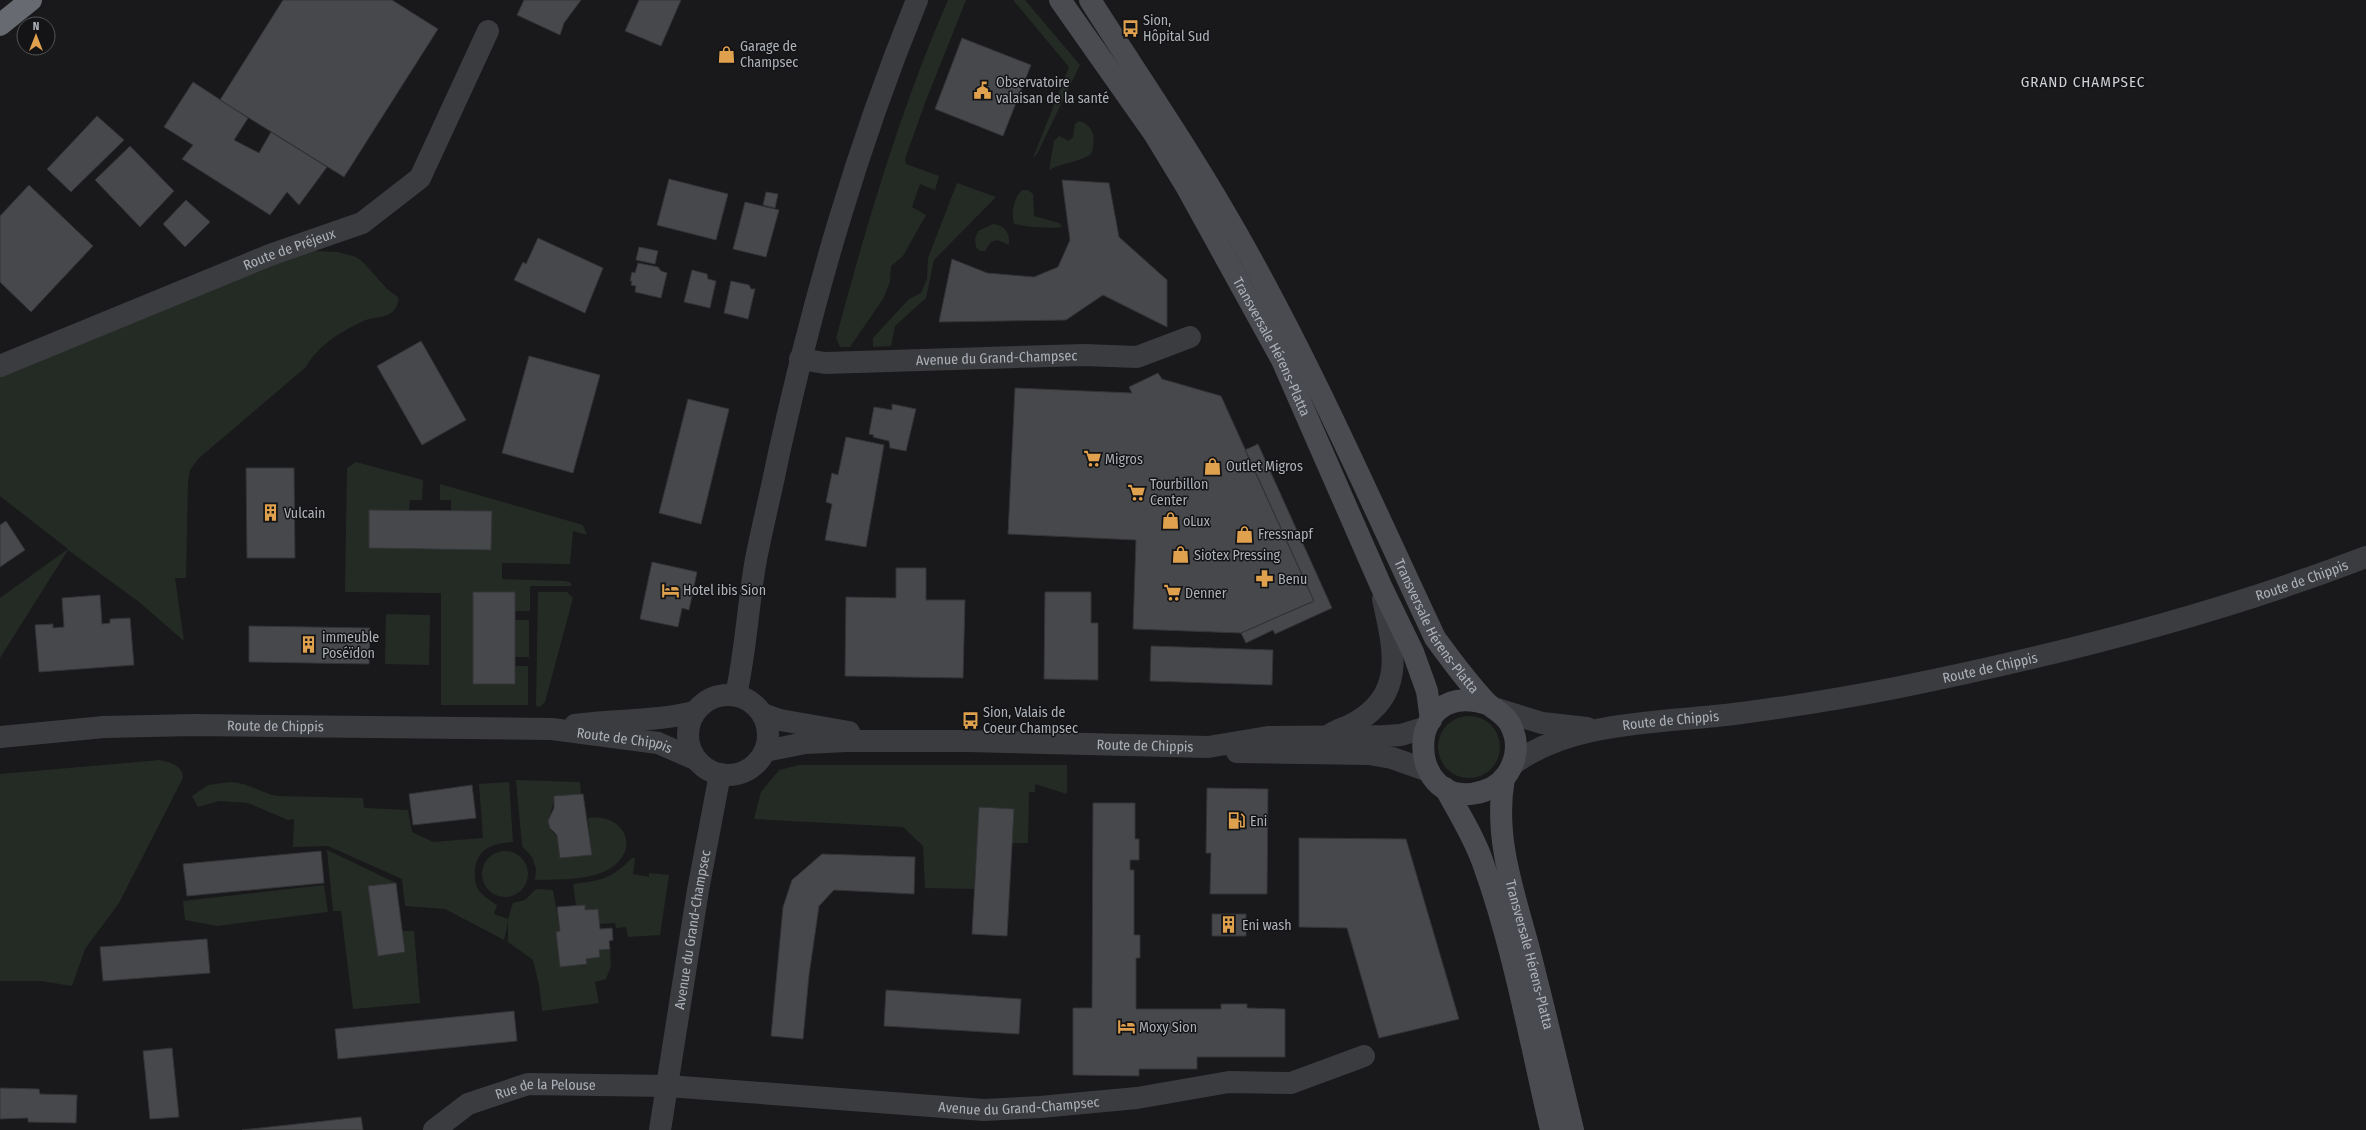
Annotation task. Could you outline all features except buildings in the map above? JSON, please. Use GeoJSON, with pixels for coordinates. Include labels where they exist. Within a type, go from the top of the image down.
{"type":"FeatureCollection","features":[{"type":"Feature","properties":{"kind":"highway"},"geometry":{"type":"LineString","coordinates":[[0,8],[8,0]]}},
{"type":"Feature","properties":{"kind":"highway"},"geometry":{"type":"LineString","coordinates":[[0,25],[31,0]]}},
{"type":"Feature","properties":{"kind":"main road","name":"Transversale Hérens-Platta"},"geometry":{"type":"LineString","coordinates":[[1060,0],[1155,135],[1219,244],[1282,360],[1381,586],[1413,652],[1427,692],[1429,723]]}},
{"type":"Feature","properties":{"kind":"main road","name":"Transversale Hérens-Platta"},"geometry":{"type":"LineString","coordinates":[[1090,0],[1202,174],[1236,232],[1330,411],[1435,638],[1458,670],[1492,707]]}},
{"type":"Feature","properties":{"kind":"main road"},"geometry":{"type":"LineString","coordinates":[[1472,700],[1492,707],[1508,721],[1514,735],[1516,752],[1508,772],[1492,788],[1479,793],[1459,793],[1445,788],[1429,771],[1422,749],[1429,723],[1442,709],[1456,702],[1472,700]]}},
{"type":"Feature","properties":{"kind":"main road","name":"Transversale Hérens-Platta"},"geometry":{"type":"LineString","coordinates":[[1508,772],[1500,819],[1505,862],[1538,986],[1573,1130]]}},
{"type":"Feature","properties":{"kind":"main road","name":"Transversale Hérens-Platta"},"geometry":{"type":"LineString","coordinates":[[1445,788],[1472,836],[1485,871],[1501,923],[1551,1130]]}},
{"type":"Feature","properties":{"kind":"street"},"geometry":{"type":"LineString","coordinates":[[736,695],[756,560],[800,358],[843,201],[884,79],[917,0]]}},
{"type":"Feature","properties":{"kind":"street","name":"Route de Préjeux"},"geometry":{"type":"LineString","coordinates":[[0,366],[270,255],[362,223],[420,178],[488,32]]}},
{"type":"Feature","properties":{"kind":"street","name":"Avenue du Grand-Champsec"},"geometry":{"type":"LineString","coordinates":[[800,358],[825,363],[1084,355],[1137,357],[1190,337]]}},
{"type":"Feature","properties":{"kind":"street","name":"Route de Chippis"},"geometry":{"type":"LineString","coordinates":[[1508,772],[1540,748],[1602,729],[1769,709],[1898,688],[1990,668],[2173,621],[2308,578],[2366,556]]}},
{"type":"Feature","properties":{"kind":"street"},"geometry":{"type":"LineString","coordinates":[[1326,736],[1366,716],[1384,697],[1390,684],[1394,670],[1392,646],[1381,586]]}},
{"type":"Feature","properties":{"kind":"street"},"geometry":{"type":"LineString","coordinates":[[736,695],[754,704],[763,714],[768,733],[765,751],[757,763],[746,771],[733,775],[720,774],[710,771],[695,759],[690,748],[687,735],[689,723],[694,712],[714,697],[736,695]]}},
{"type":"Feature","properties":{"kind":"street","name":"Route de Chippis"},"geometry":{"type":"LineString","coordinates":[[1492,707],[1542,722],[1602,729]]}},
{"type":"Feature","properties":{"kind":"street","name":"Route de Chippis"},"geometry":{"type":"LineString","coordinates":[[552,729],[597,722],[644,721],[694,712]]}},
{"type":"Feature","properties":{"kind":"street","name":"Route de Chippis"},"geometry":{"type":"LineString","coordinates":[[763,714],[800,724],[914,741]]}},
{"type":"Feature","properties":{"kind":"street","name":"Route de Chippis"},"geometry":{"type":"LineString","coordinates":[[1208,747],[1268,737],[1401,735],[1429,723]]}},
{"type":"Feature","properties":{"kind":"street","name":"Route de Chippis"},"geometry":{"type":"LineString","coordinates":[[0,737],[104,728],[194,724],[552,729],[658,743],[695,759]]}},
{"type":"Feature","properties":{"kind":"street","name":"Route de Chippis"},"geometry":{"type":"LineString","coordinates":[[765,751],[805,743],[914,741],[1208,747],[1230,751],[1369,754],[1392,758],[1429,771]]}},
{"type":"Feature","properties":{"kind":"street","name":"Avenue du Grand-Champsec"},"geometry":{"type":"LineString","coordinates":[[660,1130],[698,890],[720,774]]}},
{"type":"Feature","properties":{"kind":"street","name":"Avenue du Grand-Champsec"},"geometry":{"type":"LineString","coordinates":[[668,1086],[984,1110],[1040,1107],[1137,1098],[1229,1082],[1291,1083],[1364,1056]]}},
{"type":"Feature","properties":{"kind":"street","name":"Rue de la Pelouse"},"geometry":{"type":"LineString","coordinates":[[434,1130],[468,1104],[528,1084],[668,1086]]}},
{"type":"Feature","properties":{"kind":"shaded area"},"geometry":{"type":"Polygon","coordinates":[[[948,0],[966,0],[925,103],[905,159],[906,164],[939,176],[935,190],[920,184],[912,207],[926,215],[903,256],[891,266],[890,282],[883,299],[850,347],[840,347],[836,338],[872,210],[915,83],[948,0]]]}},
{"type":"Feature","properties":{"kind":"shaded area"},"geometry":{"type":"Polygon","coordinates":[[[1013,0],[1025,0],[1080,65],[1037,154],[1033,158],[1069,67],[1013,0]]]}},
{"type":"Feature","properties":{"kind":"shaded area"},"geometry":{"type":"Polygon","coordinates":[[[1079,121],[1088,126],[1093,134],[1093,149],[1091,154],[1049,170],[1054,141],[1059,136],[1069,141],[1073,137],[1075,124],[1079,121]]]}},
{"type":"Feature","properties":{"kind":"shaded area"},"geometry":{"type":"Polygon","coordinates":[[[957,183],[996,197],[934,260],[926,298],[895,326],[891,346],[873,347],[873,338],[909,299],[921,293],[927,279],[928,258],[957,183]]]}},
{"type":"Feature","properties":{"kind":"shaded area"},"geometry":{"type":"Polygon","coordinates":[[[1023,190],[1028,190],[1033,194],[1034,216],[1059,223],[1062,227],[1052,228],[1022,226],[1014,223],[1013,215],[1015,200],[1023,190]]]}},
{"type":"Feature","properties":{"kind":"shaded area"},"geometry":{"type":"Polygon","coordinates":[[[993,224],[1001,226],[1006,230],[1009,237],[1009,245],[997,240],[991,242],[985,251],[980,251],[976,247],[975,239],[978,231],[993,224]]]}},
{"type":"Feature","properties":{"kind":"shaded area"},"geometry":{"type":"Polygon","coordinates":[[[316,251],[338,252],[356,257],[363,262],[387,289],[398,297],[398,304],[393,312],[388,315],[369,319],[357,324],[340,333],[324,345],[306,367],[198,459],[190,470],[188,481],[186,578],[175,578],[184,641],[139,602],[68,550],[0,658],[0,598],[68,549],[0,496],[0,376],[286,256],[316,251]]]}},
{"type":"Feature","properties":{"kind":"shaded area"},"geometry":{"type":"Polygon","coordinates":[[[356,462],[423,480],[422,500],[410,500],[409,510],[369,510],[369,548],[491,550],[491,512],[451,511],[451,500],[440,500],[440,484],[583,525],[587,535],[573,531],[570,564],[502,563],[502,579],[564,581],[570,582],[572,586],[530,586],[530,611],[515,611],[515,592],[473,592],[473,684],[515,684],[515,666],[528,666],[528,705],[441,705],[441,593],[345,592],[347,468],[356,462]]]}},
{"type":"Feature","properties":{"kind":"shaded area"},"geometry":{"type":"Polygon","coordinates":[[[538,592],[567,592],[573,598],[545,702],[540,707],[536,706],[538,592]]]}},
{"type":"Feature","properties":{"kind":"shaded area"},"geometry":{"type":"Polygon","coordinates":[[[386,614],[430,615],[429,665],[385,664],[386,614]]]}},
{"type":"Feature","properties":{"kind":"shaded area"},"geometry":{"type":"Polygon","coordinates":[[[515,620],[529,620],[529,657],[515,657],[515,620]]]}},
{"type":"Feature","properties":{"kind":"shaded area"},"geometry":{"type":"Polygon","coordinates":[[[1463,716],[1475,716],[1491,725],[1498,735],[1500,747],[1498,759],[1491,769],[1475,778],[1463,778],[1452,773],[1443,764],[1438,753],[1438,741],[1443,730],[1452,721],[1463,716]]]}},
{"type":"Feature","properties":{"kind":"shaded area"},"geometry":{"type":"Polygon","coordinates":[[[160,760],[179,767],[183,778],[119,903],[85,949],[72,986],[41,981],[0,981],[0,774],[160,760]]]}},
{"type":"Feature","properties":{"kind":"shaded area"},"geometry":{"type":"Polygon","coordinates":[[[799,765],[1067,765],[1067,794],[1035,784],[1035,792],[1029,792],[1028,843],[1012,843],[1014,809],[979,807],[974,889],[925,888],[923,846],[903,827],[754,819],[761,792],[779,770],[799,765]]]}},
{"type":"Feature","properties":{"kind":"shaded area"},"geometry":{"type":"Polygon","coordinates":[[[516,780],[580,782],[581,795],[554,796],[549,822],[552,831],[557,835],[560,858],[592,855],[588,818],[601,818],[611,821],[619,826],[624,834],[626,842],[625,851],[620,860],[611,868],[594,875],[564,879],[535,880],[536,869],[532,857],[522,846],[516,780]]]}},
{"type":"Feature","properties":{"kind":"shaded area"},"geometry":{"type":"Polygon","coordinates":[[[230,782],[243,784],[277,796],[363,798],[364,808],[408,810],[412,832],[433,842],[483,838],[479,784],[509,782],[513,842],[492,846],[486,849],[479,857],[475,868],[475,879],[478,889],[484,896],[497,905],[494,914],[508,919],[513,903],[525,900],[536,889],[553,890],[560,931],[556,932],[560,967],[587,964],[586,959],[600,957],[599,950],[610,949],[611,966],[606,979],[595,982],[599,1003],[542,1011],[539,985],[533,960],[508,942],[508,922],[504,940],[445,909],[405,906],[402,879],[328,846],[293,847],[294,819],[288,820],[248,803],[219,801],[198,807],[192,796],[208,785],[230,782]]]}},
{"type":"Feature","properties":{"kind":"shaded area"},"geometry":{"type":"Polygon","coordinates":[[[327,850],[396,883],[368,887],[378,955],[405,952],[402,931],[414,931],[420,1003],[353,1009],[341,911],[333,911],[327,850]]]}},
{"type":"Feature","properties":{"kind":"shaded area"},"geometry":{"type":"Polygon","coordinates":[[[505,851],[518,855],[524,861],[528,874],[524,887],[518,893],[505,897],[492,893],[486,887],[482,874],[486,861],[492,855],[505,851]]]}},
{"type":"Feature","properties":{"kind":"shaded area"},"geometry":{"type":"Polygon","coordinates":[[[632,858],[635,858],[633,874],[649,877],[649,873],[669,875],[660,935],[628,937],[626,927],[616,928],[615,923],[599,924],[598,909],[585,910],[585,905],[576,905],[573,884],[599,880],[606,877],[619,870],[632,858]]]}},
{"type":"Feature","properties":{"kind":"shaded area"},"geometry":{"type":"Polygon","coordinates":[[[324,885],[328,912],[217,926],[185,920],[183,901],[324,885]]]}},
{"type":"Feature","properties":{"kind":"place","name":"Sion, Hôpital Sud"},"geometry":{"type":"Point","coordinates":[1130,28]}},
{"type":"Feature","properties":{"kind":"place","name":"Garage de Champsec"},"geometry":{"type":"Point","coordinates":[727,54]}},
{"type":"Feature","properties":{"kind":"place","name":"Observatoire valaisan de la santé"},"geometry":{"type":"Point","coordinates":[983,90]}},
{"type":"Feature","properties":{"kind":"place","name":"Migros"},"geometry":{"type":"Point","coordinates":[1092,459]}},
{"type":"Feature","properties":{"kind":"place","name":"Outlet Migros"},"geometry":{"type":"Point","coordinates":[1213,466]}},
{"type":"Feature","properties":{"kind":"place","name":"Tourbillon Center"},"geometry":{"type":"Point","coordinates":[1137,492]}},
{"type":"Feature","properties":{"kind":"place","name":"Vulcain"},"geometry":{"type":"Point","coordinates":[271,513]}},
{"type":"Feature","properties":{"kind":"place","name":"oLux"},"geometry":{"type":"Point","coordinates":[1170,521]}},
{"type":"Feature","properties":{"kind":"place","name":"Fressnapf"},"geometry":{"type":"Point","coordinates":[1245,534]}},
{"type":"Feature","properties":{"kind":"place","name":"Siotex Pressing"},"geometry":{"type":"Point","coordinates":[1181,555]}},
{"type":"Feature","properties":{"kind":"place","name":"Benu"},"geometry":{"type":"Point","coordinates":[1265,579]}},
{"type":"Feature","properties":{"kind":"place","name":"Hotel ibis Sion"},"geometry":{"type":"Point","coordinates":[670,590]}},
{"type":"Feature","properties":{"kind":"place","name":"Denner"},"geometry":{"type":"Point","coordinates":[1172,593]}},
{"type":"Feature","properties":{"kind":"place","name":"immeuble Poséïdon"},"geometry":{"type":"Point","coordinates":[309,645]}},
{"type":"Feature","properties":{"kind":"place","name":"Sion, Valais de Coeur Champsec"},"geometry":{"type":"Point","coordinates":[970,720]}},
{"type":"Feature","properties":{"kind":"place","name":"Eni"},"geometry":{"type":"Point","coordinates":[1237,821]}},
{"type":"Feature","properties":{"kind":"place","name":"Eni wash"},"geometry":{"type":"Point","coordinates":[1229,925]}},
{"type":"Feature","properties":{"kind":"place","name":"Moxy Sion"},"geometry":{"type":"Point","coordinates":[1126,1027]}},
{"type":"Feature","properties":{"kind":"district","name":"GRAND CHAMPSEC"},"geometry":{"type":"Point","coordinates":[2083,82]}}]}
